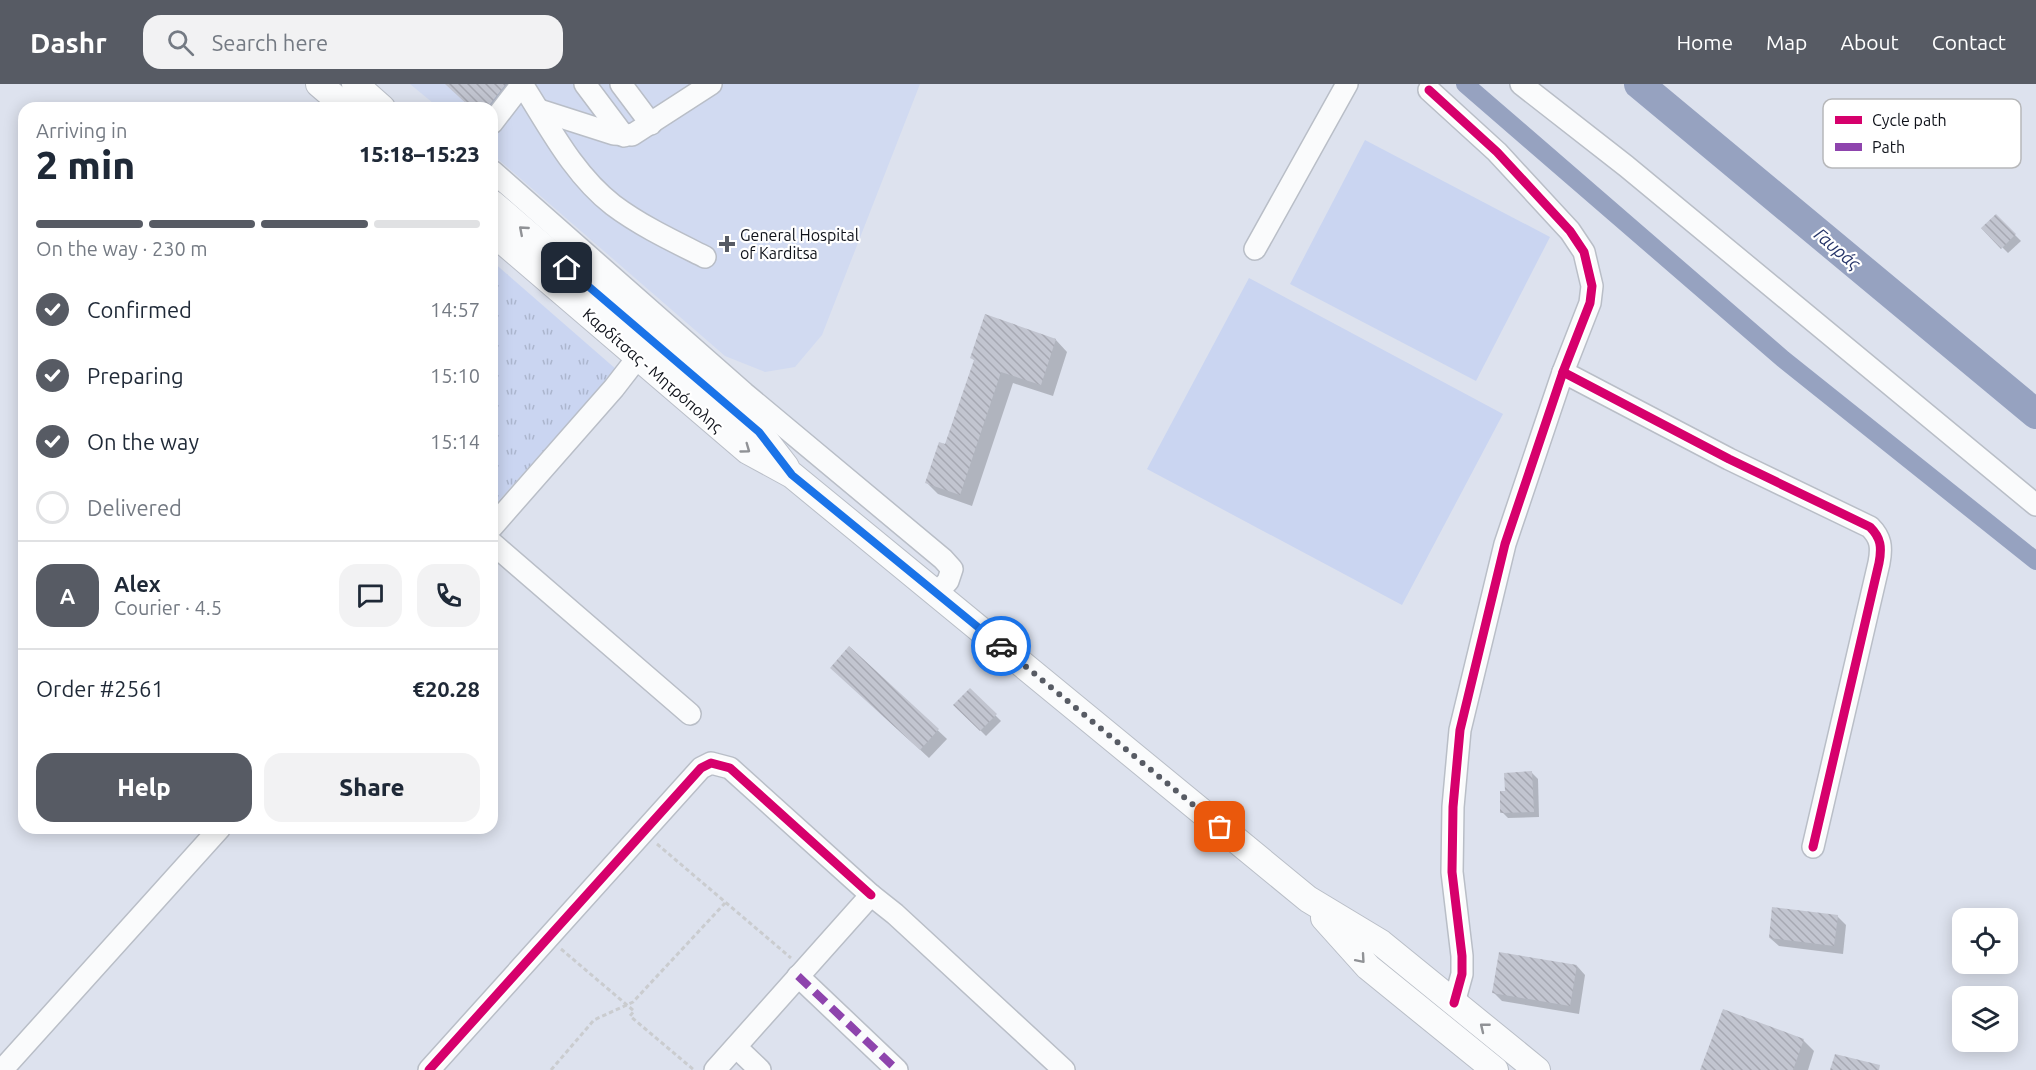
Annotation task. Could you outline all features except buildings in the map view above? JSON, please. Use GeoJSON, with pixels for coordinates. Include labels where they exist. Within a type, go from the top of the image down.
{"type":"FeatureCollection","features":[{"type":"Feature","properties":{"kind":"main road"},"geometry":{"type":"LineString","coordinates":[[319,84],[340,102]]}},
{"type":"Feature","properties":{"kind":"main road"},"geometry":{"type":"LineString","coordinates":[[355,84],[375,102]]}},
{"type":"Feature","properties":{"kind":"main road","name":"Καρδίτσας - Μητρόπολης"},"geometry":{"type":"LineString","coordinates":[[498,208],[759,432],[792,475]]}},
{"type":"Feature","properties":{"kind":"main road","name":"Καρδίτσας - Μητρόπολης"},"geometry":{"type":"LineString","coordinates":[[498,235],[567,268]]}},
{"type":"Feature","properties":{"kind":"main road","name":"Καρδίτσας - Μητρόπολης"},"geometry":{"type":"LineString","coordinates":[[590,287],[638,357],[748,451],[792,475],[1308,899],[1381,943],[1531,1068]]}},
{"type":"Feature","properties":{"kind":"main road","name":"Καρδίτσας - Μητρόπολης"},"geometry":{"type":"LineString","coordinates":[[1308,899],[1368,967],[1494,1069]]}},
{"type":"Feature","properties":{"kind":"street"},"geometry":{"type":"LineString","coordinates":[[498,115],[522,84],[574,165],[604,197],[654,232],[705,257]]}},
{"type":"Feature","properties":{"kind":"street"},"geometry":{"type":"LineString","coordinates":[[585,84],[624,136]]}},
{"type":"Feature","properties":{"kind":"street"},"geometry":{"type":"LineString","coordinates":[[621,84],[651,124]]}},
{"type":"Feature","properties":{"kind":"street"},"geometry":{"type":"LineString","coordinates":[[538,110],[624,136],[632,135],[711,84]]}},
{"type":"Feature","properties":{"kind":"street"},"geometry":{"type":"LineString","coordinates":[[1255,249],[1347,84]]}},
{"type":"Feature","properties":{"kind":"street"},"geometry":{"type":"LineString","coordinates":[[1521,84],[1626,166],[2036,505]]}},
{"type":"Feature","properties":{"kind":"street"},"geometry":{"type":"LineString","coordinates":[[1426,86],[1497,152],[1570,231],[1584,252],[1591,278],[1590,303],[1563,372],[1496,573],[1457,747],[1452,872],[1462,974],[1454,1003]]}},
{"type":"Feature","properties":{"kind":"street"},"geometry":{"type":"LineString","coordinates":[[498,179],[567,268]]}},
{"type":"Feature","properties":{"kind":"street"},"geometry":{"type":"LineString","coordinates":[[590,287],[744,393],[943,559],[952,570],[952,575],[937,593]]}},
{"type":"Feature","properties":{"kind":"street"},"geometry":{"type":"LineString","coordinates":[[498,520],[614,388],[638,357]]}},
{"type":"Feature","properties":{"kind":"street"},"geometry":{"type":"LineString","coordinates":[[1563,372],[1729,459],[1870,526],[1879,535],[1880,556],[1813,847]]}},
{"type":"Feature","properties":{"kind":"street"},"geometry":{"type":"LineString","coordinates":[[498,548],[690,714]]}},
{"type":"Feature","properties":{"kind":"street"},"geometry":{"type":"LineString","coordinates":[[429,1070],[701,768],[711,763],[722,764],[730,768],[871,896],[895,914],[1064,1070]]}},
{"type":"Feature","properties":{"kind":"street"},"geometry":{"type":"LineString","coordinates":[[2,1070],[215,834]]}},
{"type":"Feature","properties":{"kind":"street"},"geometry":{"type":"LineString","coordinates":[[715,1070],[871,896]]}},
{"type":"Feature","properties":{"kind":"street"},"geometry":{"type":"LineString","coordinates":[[801,972],[897,1070]]}},
{"type":"Feature","properties":{"kind":"street"},"geometry":{"type":"LineString","coordinates":[[736,1047],[760,1070]]}},
{"type":"Feature","properties":{"kind":"street"},"geometry":{"type":"LineString","coordinates":[[1494,1069],[1507,1047]]}},
{"type":"Feature","properties":{"kind":"path"},"geometry":{"type":"LineString","coordinates":[[644,833],[801,972]]}},
{"type":"Feature","properties":{"kind":"path"},"geometry":{"type":"LineString","coordinates":[[550,1070],[594,1020],[628,1006],[725,903]]}},
{"type":"Feature","properties":{"kind":"path"},"geometry":{"type":"LineString","coordinates":[[549,938],[634,1011],[630,1016],[694,1070]]}},
{"type":"Feature","properties":{"kind":"shaded area","name":"General Hospital of Karditsa"},"geometry":{"type":"Polygon","coordinates":[[[410,84],[920,84],[822,335],[795,367],[765,372],[725,356],[498,159],[498,102],[432,102],[410,84]]]}},
{"type":"Feature","properties":{"kind":"green space"},"geometry":{"type":"Polygon","coordinates":[[[1365,140],[1550,237],[1476,381],[1290,284],[1365,140]]]}},
{"type":"Feature","properties":{"kind":"green space"},"geometry":{"type":"Polygon","coordinates":[[[498,266],[617,370],[498,501],[498,266]]]}},
{"type":"Feature","properties":{"kind":"green space"},"geometry":{"type":"Polygon","coordinates":[[[1249,278],[1503,414],[1402,605],[1147,469],[1249,278]]]}},
{"type":"Feature","properties":{"kind":"waterway"},"geometry":{"type":"LineString","coordinates":[[1465,84],[1783,359],[2036,561]]}},
{"type":"Feature","properties":{"kind":"waterway","name":"Γαυράς"},"geometry":{"type":"LineString","coordinates":[[1639,84],[2036,414]]}},
{"type":"Feature","properties":{"kind":"marked path"},"geometry":{"type":"LineString","coordinates":[[798,976],[897,1070]]}},
{"type":"Feature","properties":{"kind":"cycle path"},"geometry":{"type":"LineString","coordinates":[[1429,90],[1497,152],[1570,231],[1584,252],[1592,286],[1590,303],[1563,372],[1505,544],[1460,730],[1453,807],[1452,872],[1462,974],[1454,1003]]}},
{"type":"Feature","properties":{"kind":"cycle path"},"geometry":{"type":"LineString","coordinates":[[1563,372],[1729,459],[1870,527],[1876,535],[1880,547],[1879,563],[1813,847]]}},
{"type":"Feature","properties":{"kind":"cycle path"},"geometry":{"type":"LineString","coordinates":[[429,1070],[701,768],[711,763],[730,768],[871,895]]}},
{"type":"Feature","properties":{"kind":"way so far"},"geometry":{"type":"LineString","coordinates":[[1001,646],[1220,827]]}},
{"type":"Feature","properties":{"kind":"place","name":"General Hospital of Karditsa"},"geometry":{"type":"Point","coordinates":[727,244]}},
{"type":"Feature","properties":{"kind":"route"},"geometry":{"type":"LineString","coordinates":[[567,268],[759,432],[792,475],[1001,646]]}}]}
